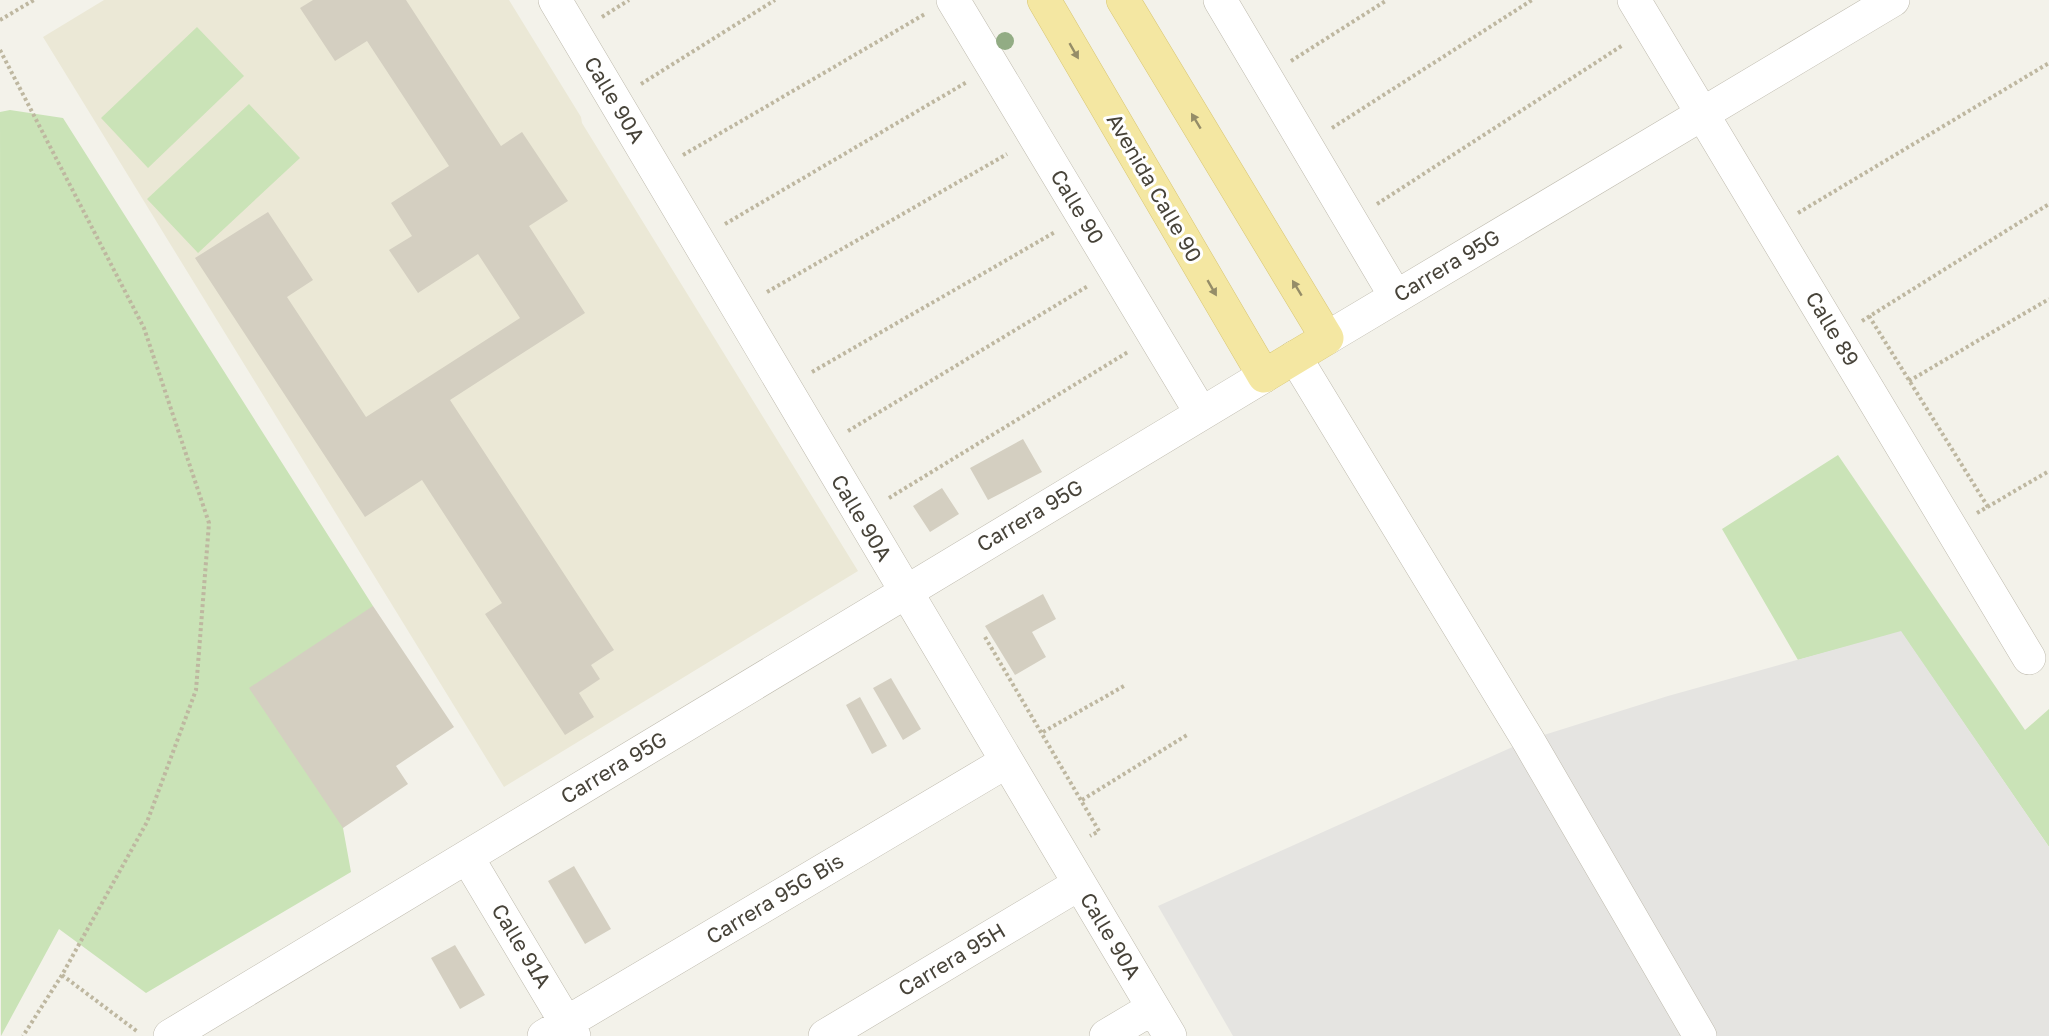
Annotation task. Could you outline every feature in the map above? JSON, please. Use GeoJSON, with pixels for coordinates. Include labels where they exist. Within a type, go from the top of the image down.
{"type":"FeatureCollection","features":[{"type":"Feature","properties":{"kind":"main road","name":"Avenida Calle 90"},"geometry":{"type":"LineString","coordinates":[[1044,0],[1264,376]]}},
{"type":"Feature","properties":{"kind":"main road"},"geometry":{"type":"LineString","coordinates":[[1123,0],[1327,338]]}},
{"type":"Feature","properties":{"kind":"main road","name":"Carrera 95G"},"geometry":{"type":"LineString","coordinates":[[1264,376],[1327,338]]}},
{"type":"Feature","properties":{"kind":"street","name":"Calle 90A"},"geometry":{"type":"LineString","coordinates":[[555,0],[1170,1036]]}},
{"type":"Feature","properties":{"kind":"street"},"geometry":{"type":"LineString","coordinates":[[1220,0],[1396,297]]}},
{"type":"Feature","properties":{"kind":"street","name":"Carrera 95G"},"geometry":{"type":"LineString","coordinates":[[1327,338],[1893,0]]}},
{"type":"Feature","properties":{"kind":"street","name":"Calle 90"},"geometry":{"type":"LineString","coordinates":[[941,6],[1202,413]]}},
{"type":"Feature","properties":{"kind":"street","name":"Calle 89"},"geometry":{"type":"LineString","coordinates":[[1642,14],[2029,658]]}},
{"type":"Feature","properties":{"kind":"street"},"geometry":{"type":"LineString","coordinates":[[1294,357],[1528,740],[1700,1036]]}},
{"type":"Feature","properties":{"kind":"street","name":"Carrera 95G"},"geometry":{"type":"LineString","coordinates":[[170,1036],[1264,376]]}},
{"type":"Feature","properties":{"kind":"street","name":"Carrera 95G Bis"},"geometry":{"type":"LineString","coordinates":[[561,1032],[1006,762]]}},
{"type":"Feature","properties":{"kind":"street","name":"Calle 91A"},"geometry":{"type":"LineString","coordinates":[[468,857],[561,1032]]}},
{"type":"Feature","properties":{"kind":"street","name":"Carrera 95H"},"geometry":{"type":"LineString","coordinates":[[825,1036],[1079,884]]}},
{"type":"Feature","properties":{"kind":"street"},"geometry":{"type":"LineString","coordinates":[[1106,1036],[1153,1008]]}},
{"type":"Feature","properties":{"kind":"path"},"geometry":{"type":"LineString","coordinates":[[0,20],[34,0]]}},
{"type":"Feature","properties":{"kind":"path"},"geometry":{"type":"LineString","coordinates":[[615,101],[775,0]]}},
{"type":"Feature","properties":{"kind":"path"},"geometry":{"type":"LineString","coordinates":[[1288,63],[1387,0]]}},
{"type":"Feature","properties":{"kind":"path"},"geometry":{"type":"LineString","coordinates":[[1329,130],[1532,0]]}},
{"type":"Feature","properties":{"kind":"path"},"geometry":{"type":"LineString","coordinates":[[656,171],[941,6]]}},
{"type":"Feature","properties":{"kind":"path"},"geometry":{"type":"LineString","coordinates":[[1374,206],[1642,14]]}},
{"type":"Feature","properties":{"kind":"path"},"geometry":{"type":"LineString","coordinates":[[0,50],[144,328],[209,523],[196,690],[147,822],[62,975],[23,1036]]}},
{"type":"Feature","properties":{"kind":"path"},"geometry":{"type":"LineString","coordinates":[[1771,229],[2049,63]]}},
{"type":"Feature","properties":{"kind":"path"},"geometry":{"type":"LineString","coordinates":[[697,241],[971,80]]}},
{"type":"Feature","properties":{"kind":"path"},"geometry":{"type":"LineString","coordinates":[[738,309],[1013,151]]}},
{"type":"Feature","properties":{"kind":"path"},"geometry":{"type":"LineString","coordinates":[[1836,337],[2049,204]]}},
{"type":"Feature","properties":{"kind":"path"},"geometry":{"type":"LineString","coordinates":[[784,387],[1061,228]]}},
{"type":"Feature","properties":{"kind":"path"},"geometry":{"type":"LineString","coordinates":[[820,448],[1094,283]]}},
{"type":"Feature","properties":{"kind":"path"},"geometry":{"type":"LineString","coordinates":[[1909,381],[2049,299]]}},
{"type":"Feature","properties":{"kind":"path"},"geometry":{"type":"LineString","coordinates":[[1869,316],[1988,507]]}},
{"type":"Feature","properties":{"kind":"path"},"geometry":{"type":"LineString","coordinates":[[860,516],[1134,348]]}},
{"type":"Feature","properties":{"kind":"path"},"geometry":{"type":"LineString","coordinates":[[1951,528],[2049,471]]}},
{"type":"Feature","properties":{"kind":"path"},"geometry":{"type":"LineString","coordinates":[[985,637],[1043,732],[1099,831]]}},
{"type":"Feature","properties":{"kind":"path"},"geometry":{"type":"LineString","coordinates":[[1043,732],[1124,686]]}},
{"type":"Feature","properties":{"kind":"path"},"geometry":{"type":"LineString","coordinates":[[1082,800],[1187,735]]}},
{"type":"Feature","properties":{"kind":"path"},"geometry":{"type":"LineString","coordinates":[[62,975],[143,1036]]}},
{"type":"Feature","properties":{"kind":"shaded area"},"geometry":{"type":"Polygon","coordinates":[[[104,0],[509,0],[581,117],[582,123],[858,571],[504,787],[43,37],[104,0]]]}},
{"type":"Feature","properties":{"kind":"shaded area"},"geometry":{"type":"Polygon","coordinates":[[[1901,631],[2049,847],[2049,1036],[1233,1036],[1158,906],[1528,740],[1668,696],[1901,631]]]}},
{"type":"Feature","properties":{"kind":"green space"},"geometry":{"type":"Polygon","coordinates":[[[197,27],[244,76],[148,168],[101,118],[197,27]]]}},
{"type":"Feature","properties":{"kind":"green space"},"geometry":{"type":"Polygon","coordinates":[[[249,104],[300,158],[198,253],[147,199],[249,104]]]}},
{"type":"Feature","properties":{"kind":"green space"},"geometry":{"type":"Polygon","coordinates":[[[10,110],[63,118],[373,606],[343,828],[351,872],[146,993],[59,929],[1,1036],[0,112],[10,110]]]}},
{"type":"Feature","properties":{"kind":"green space"},"geometry":{"type":"Polygon","coordinates":[[[1838,455],[2025,730],[2049,709],[2049,847],[1901,632],[1798,660],[1722,529],[1838,455]]]}},
{"type":"Feature","properties":{"kind":"building"},"geometry":{"type":"Polygon","coordinates":[[[313,0],[406,0],[501,146],[522,132],[568,201],[529,226],[585,313],[450,400],[614,650],[591,665],[600,679],[579,693],[594,717],[565,735],[485,614],[502,603],[422,480],[365,517],[195,258],[268,212],[313,280],[287,297],[366,417],[520,318],[478,254],[418,293],[389,250],[412,236],[391,203],[449,166],[367,41],[335,61],[300,8],[313,0]]]}},
{"type":"Feature","properties":{"kind":"building"},"geometry":{"type":"Polygon","coordinates":[[[1023,439],[1042,472],[988,500],[970,468],[1023,439]]]}},
{"type":"Feature","properties":{"kind":"building"},"geometry":{"type":"Polygon","coordinates":[[[942,488],[959,514],[930,532],[913,506],[942,488]]]}},
{"type":"Feature","properties":{"kind":"building"},"geometry":{"type":"Polygon","coordinates":[[[1043,594],[1056,619],[1032,632],[1046,657],[1015,675],[985,626],[1043,594]]]}},
{"type":"Feature","properties":{"kind":"building"},"geometry":{"type":"Polygon","coordinates":[[[373,606],[454,727],[396,766],[408,784],[343,828],[249,688],[373,606]]]}},
{"type":"Feature","properties":{"kind":"building"},"geometry":{"type":"Polygon","coordinates":[[[891,678],[921,729],[903,740],[873,688],[891,678]]]}},
{"type":"Feature","properties":{"kind":"building"},"geometry":{"type":"Polygon","coordinates":[[[860,697],[887,746],[872,754],[846,705],[860,697]]]}},
{"type":"Feature","properties":{"kind":"building"},"geometry":{"type":"Polygon","coordinates":[[[574,866],[611,929],[585,944],[548,881],[574,866]]]}},
{"type":"Feature","properties":{"kind":"building"},"geometry":{"type":"Polygon","coordinates":[[[455,945],[485,995],[460,1009],[431,958],[455,945]]]}}]}
